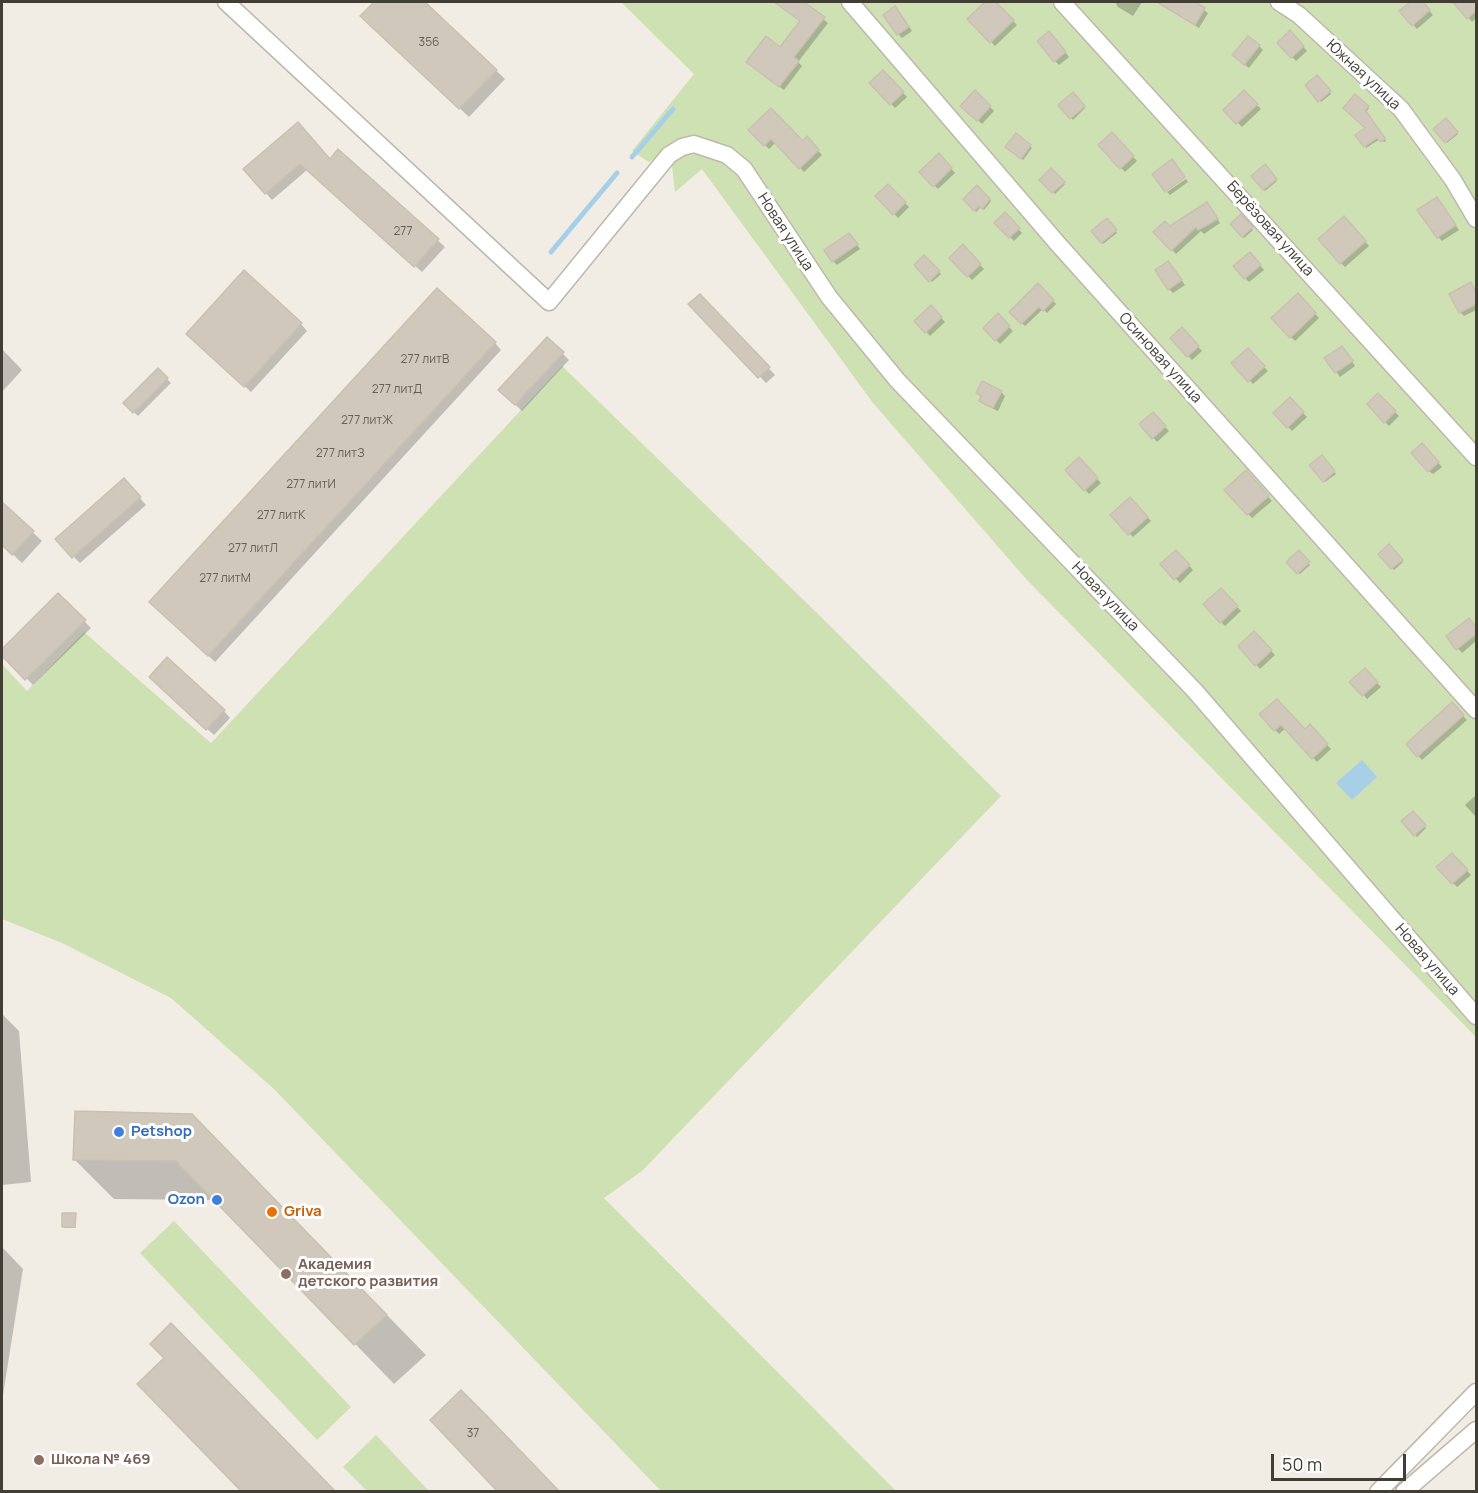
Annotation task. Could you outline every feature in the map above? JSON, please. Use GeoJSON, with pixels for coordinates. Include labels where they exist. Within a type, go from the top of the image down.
{"type":"FeatureCollection","features":[{"type":"Feature","properties":{"kind":"street","name":"Новая улица"},"geometry":{"type":"LineString","coordinates":[[226,2],[549,302],[669,155],[682,147],[694,144],[727,155],[744,169],[829,297],[897,380],[1195,691],[1476,1016]]}},
{"type":"Feature","properties":{"kind":"street","name":"Осиновая улица"},"geometry":{"type":"LineString","coordinates":[[850,2],[1058,244],[1476,710]]}},
{"type":"Feature","properties":{"kind":"street","name":"Берёзовая улица"},"geometry":{"type":"LineString","coordinates":[[1062,2],[1476,457]]}},
{"type":"Feature","properties":{"kind":"street","name":"Южная улица"},"geometry":{"type":"LineString","coordinates":[[1279,2],[1299,15],[1401,109],[1454,180],[1476,219]]}},
{"type":"Feature","properties":{"kind":"street"},"geometry":{"type":"LineString","coordinates":[[1378,1491],[1476,1392]]}},
{"type":"Feature","properties":{"kind":"street"},"geometry":{"type":"LineString","coordinates":[[1404,1491],[1476,1430]]}},
{"type":"Feature","properties":{"kind":"green space"},"geometry":{"type":"Polygon","coordinates":[[[621,2],[1476,2],[1476,1037],[1027,580],[873,403],[702,169],[675,192],[670,148],[649,162],[632,151],[694,74],[621,2]]]}},
{"type":"Feature","properties":{"kind":"green space"},"geometry":{"type":"Polygon","coordinates":[[[562,366],[814,610],[1001,796],[642,1171],[604,1198],[896,1491],[661,1491],[274,1089],[171,998],[62,943],[2,919],[2,664],[27,691],[84,632],[211,743],[562,366]]]}},
{"type":"Feature","properties":{"kind":"green space"},"geometry":{"type":"Polygon","coordinates":[[[174,1221],[351,1407],[317,1440],[140,1253],[174,1221]]]}},
{"type":"Feature","properties":{"kind":"green space"},"geometry":{"type":"Polygon","coordinates":[[[376,1435],[429,1491],[367,1491],[343,1467],[376,1435]]]}},
{"type":"Feature","properties":{"kind":"water"},"geometry":{"type":"Polygon","coordinates":[[[1362,760],[1377,777],[1352,800],[1336,783],[1362,760]]]}},
{"type":"Feature","properties":{"kind":"building"},"geometry":{"type":"Polygon","coordinates":[[[374,2],[425,2],[497,70],[459,109],[360,16],[374,2]]]}},
{"type":"Feature","properties":{"kind":"building"},"geometry":{"type":"Polygon","coordinates":[[[774,2],[804,2],[825,17],[794,57],[799,61],[779,87],[746,62],[766,36],[780,47],[800,21],[774,2]]]}},
{"type":"Feature","properties":{"kind":"building"},"geometry":{"type":"Polygon","coordinates":[[[985,2],[996,2],[1014,20],[990,43],[967,19],[985,2]]]}},
{"type":"Feature","properties":{"kind":"building"},"geometry":{"type":"Polygon","coordinates":[[[1157,2],[1195,2],[1205,8],[1195,25],[1157,2]]]}},
{"type":"Feature","properties":{"kind":"building"},"geometry":{"type":"Polygon","coordinates":[[[1410,2],[1423,2],[1430,10],[1412,26],[1399,11],[1410,2]]]}},
{"type":"Feature","properties":{"kind":"building"},"geometry":{"type":"Polygon","coordinates":[[[1453,2],[1476,2],[1476,11],[1467,19],[1453,2]]]}},
{"type":"Feature","properties":{"kind":"building"},"geometry":{"type":"Polygon","coordinates":[[[895,6],[909,27],[897,35],[883,15],[895,6]]]}},
{"type":"Feature","properties":{"kind":"building"},"geometry":{"type":"Polygon","coordinates":[[[1290,30],[1304,46],[1291,58],[1277,43],[1290,30]]]}},
{"type":"Feature","properties":{"kind":"building"},"geometry":{"type":"Polygon","coordinates":[[[1049,31],[1066,52],[1054,62],[1037,41],[1049,31]]]}},
{"type":"Feature","properties":{"kind":"building"},"geometry":{"type":"Polygon","coordinates":[[[1248,36],[1260,45],[1244,65],[1232,55],[1248,36]]]}},
{"type":"Feature","properties":{"kind":"building"},"geometry":{"type":"Polygon","coordinates":[[[883,70],[904,92],[890,105],[869,83],[883,70]]]}},
{"type":"Feature","properties":{"kind":"building"},"geometry":{"type":"Polygon","coordinates":[[[1317,75],[1331,91],[1318,102],[1305,85],[1317,75]]]}},
{"type":"Feature","properties":{"kind":"building"},"geometry":{"type":"Polygon","coordinates":[[[975,90],[991,106],[977,121],[960,106],[975,90]]]}},
{"type":"Feature","properties":{"kind":"building"},"geometry":{"type":"Polygon","coordinates":[[[1244,90],[1258,104],[1236,124],[1223,110],[1244,90]]]}},
{"type":"Feature","properties":{"kind":"building"},"geometry":{"type":"Polygon","coordinates":[[[1073,92],[1085,106],[1070,119],[1058,105],[1073,92]]]}},
{"type":"Feature","properties":{"kind":"building"},"geometry":{"type":"Polygon","coordinates":[[[1355,94],[1369,106],[1365,110],[1385,138],[1381,142],[1377,138],[1364,147],[1355,135],[1365,128],[1343,108],[1355,94]]]}},
{"type":"Feature","properties":{"kind":"building"},"geometry":{"type":"Polygon","coordinates":[[[771,108],[803,141],[807,136],[819,150],[799,169],[771,139],[764,146],[748,130],[771,108]]]}},
{"type":"Feature","properties":{"kind":"building"},"geometry":{"type":"Polygon","coordinates":[[[1446,118],[1458,132],[1445,143],[1433,129],[1446,118]]]}},
{"type":"Feature","properties":{"kind":"building"},"geometry":{"type":"Polygon","coordinates":[[[298,122],[330,159],[338,149],[439,239],[414,267],[300,164],[265,194],[243,169],[298,122]]]}},
{"type":"Feature","properties":{"kind":"building"},"geometry":{"type":"Polygon","coordinates":[[[1112,132],[1134,156],[1120,169],[1098,145],[1112,132]]]}},
{"type":"Feature","properties":{"kind":"building"},"geometry":{"type":"Polygon","coordinates":[[[1016,133],[1031,145],[1021,159],[1005,147],[1016,133]]]}},
{"type":"Feature","properties":{"kind":"building"},"geometry":{"type":"Polygon","coordinates":[[[939,153],[952,168],[933,187],[919,172],[939,153]]]}},
{"type":"Feature","properties":{"kind":"building"},"geometry":{"type":"Polygon","coordinates":[[[1172,159],[1185,177],[1165,192],[1152,174],[1172,159]]]}},
{"type":"Feature","properties":{"kind":"building"},"geometry":{"type":"Polygon","coordinates":[[[1265,164],[1277,179],[1263,190],[1251,176],[1265,164]]]}},
{"type":"Feature","properties":{"kind":"building"},"geometry":{"type":"Polygon","coordinates":[[[1051,168],[1065,182],[1052,193],[1039,180],[1051,168]]]}},
{"type":"Feature","properties":{"kind":"building"},"geometry":{"type":"Polygon","coordinates":[[[888,184],[906,202],[893,215],[875,196],[888,184]]]}},
{"type":"Feature","properties":{"kind":"building"},"geometry":{"type":"Polygon","coordinates":[[[977,185],[990,199],[982,209],[979,206],[974,211],[963,199],[977,185]]]}},
{"type":"Feature","properties":{"kind":"building"},"geometry":{"type":"Polygon","coordinates":[[[1437,197],[1456,225],[1437,238],[1417,210],[1437,197]]]}},
{"type":"Feature","properties":{"kind":"building"},"geometry":{"type":"Polygon","coordinates":[[[1207,202],[1218,219],[1198,230],[1196,227],[1171,251],[1153,232],[1165,221],[1170,226],[1207,202]]]}},
{"type":"Feature","properties":{"kind":"building"},"geometry":{"type":"Polygon","coordinates":[[[1005,212],[1020,228],[1009,238],[994,223],[1005,212]]]}},
{"type":"Feature","properties":{"kind":"building"},"geometry":{"type":"Polygon","coordinates":[[[1241,214],[1253,227],[1242,237],[1230,224],[1241,214]]]}},
{"type":"Feature","properties":{"kind":"building"},"geometry":{"type":"Polygon","coordinates":[[[1344,216],[1366,241],[1340,264],[1318,239],[1344,216]]]}},
{"type":"Feature","properties":{"kind":"building"},"geometry":{"type":"Polygon","coordinates":[[[1107,218],[1117,230],[1101,243],[1091,231],[1107,218]]]}},
{"type":"Feature","properties":{"kind":"building"},"geometry":{"type":"Polygon","coordinates":[[[849,233],[858,244],[832,262],[824,250],[849,233]]]}},
{"type":"Feature","properties":{"kind":"building"},"geometry":{"type":"Polygon","coordinates":[[[963,244],[981,264],[967,277],[949,258],[963,244]]]}},
{"type":"Feature","properties":{"kind":"building"},"geometry":{"type":"Polygon","coordinates":[[[1250,252],[1261,265],[1244,279],[1233,266],[1250,252]]]}},
{"type":"Feature","properties":{"kind":"building"},"geometry":{"type":"Polygon","coordinates":[[[924,255],[940,271],[929,282],[914,265],[924,255]]]}},
{"type":"Feature","properties":{"kind":"building"},"geometry":{"type":"Polygon","coordinates":[[[1168,261],[1182,280],[1168,290],[1155,270],[1168,261]]]}},
{"type":"Feature","properties":{"kind":"building"},"geometry":{"type":"Polygon","coordinates":[[[244,270],[302,323],[244,387],[186,334],[244,270]]]}},
{"type":"Feature","properties":{"kind":"building"},"geometry":{"type":"Polygon","coordinates":[[[1471,282],[1476,293],[1476,304],[1459,313],[1449,294],[1471,282]]]}},
{"type":"Feature","properties":{"kind":"building"},"geometry":{"type":"Polygon","coordinates":[[[1038,283],[1054,300],[1043,311],[1039,307],[1021,324],[1009,312],[1038,283]]]}},
{"type":"Feature","properties":{"kind":"building"},"geometry":{"type":"Polygon","coordinates":[[[437,288],[496,342],[208,656],[149,602],[437,288]]]}},
{"type":"Feature","properties":{"kind":"building"},"geometry":{"type":"Polygon","coordinates":[[[1298,293],[1316,313],[1290,338],[1271,318],[1298,293]]]}},
{"type":"Feature","properties":{"kind":"building"},"geometry":{"type":"Polygon","coordinates":[[[700,294],[770,367],[758,378],[688,304],[700,294]]]}},
{"type":"Feature","properties":{"kind":"building"},"geometry":{"type":"Polygon","coordinates":[[[931,305],[942,317],[925,333],[914,321],[931,305]]]}},
{"type":"Feature","properties":{"kind":"building"},"geometry":{"type":"Polygon","coordinates":[[[998,313],[1010,326],[995,341],[983,328],[998,313]]]}},
{"type":"Feature","properties":{"kind":"building"},"geometry":{"type":"Polygon","coordinates":[[[1182,327],[1199,346],[1187,357],[1170,338],[1182,327]]]}},
{"type":"Feature","properties":{"kind":"building"},"geometry":{"type":"Polygon","coordinates":[[[547,337],[564,352],[515,405],[498,390],[547,337]]]}},
{"type":"Feature","properties":{"kind":"building"},"geometry":{"type":"Polygon","coordinates":[[[1342,346],[1353,361],[1335,373],[1324,358],[1342,346]]]}},
{"type":"Feature","properties":{"kind":"building"},"geometry":{"type":"Polygon","coordinates":[[[1248,348],[1265,366],[1248,382],[1231,363],[1248,348]]]}},
{"type":"Feature","properties":{"kind":"building"},"geometry":{"type":"Polygon","coordinates":[[[158,368],[168,378],[133,413],[123,403],[158,368]]]}},
{"type":"Feature","properties":{"kind":"building"},"geometry":{"type":"Polygon","coordinates":[[[982,381],[1002,391],[993,408],[979,401],[982,396],[976,393],[982,381]]]}},
{"type":"Feature","properties":{"kind":"building"},"geometry":{"type":"Polygon","coordinates":[[[1378,393],[1396,411],[1384,423],[1367,404],[1378,393]]]}},
{"type":"Feature","properties":{"kind":"building"},"geometry":{"type":"Polygon","coordinates":[[[1290,397],[1304,412],[1287,428],[1273,413],[1290,397]]]}},
{"type":"Feature","properties":{"kind":"building"},"geometry":{"type":"Polygon","coordinates":[[[1153,412],[1166,426],[1152,439],[1139,424],[1153,412]]]}},
{"type":"Feature","properties":{"kind":"building"},"geometry":{"type":"Polygon","coordinates":[[[1422,443],[1439,462],[1428,472],[1411,453],[1422,443]]]}},
{"type":"Feature","properties":{"kind":"building"},"geometry":{"type":"Polygon","coordinates":[[[1322,455],[1335,471],[1323,482],[1309,465],[1322,455]]]}},
{"type":"Feature","properties":{"kind":"building"},"geometry":{"type":"Polygon","coordinates":[[[1079,457],[1098,478],[1084,491],[1065,470],[1079,457]]]}},
{"type":"Feature","properties":{"kind":"building"},"geometry":{"type":"Polygon","coordinates":[[[1246,470],[1269,496],[1247,515],[1224,490],[1246,470]]]}},
{"type":"Feature","properties":{"kind":"building"},"geometry":{"type":"Polygon","coordinates":[[[124,478],[141,497],[72,558],[55,539],[124,478]]]}},
{"type":"Feature","properties":{"kind":"building"},"geometry":{"type":"Polygon","coordinates":[[[1130,497],[1148,517],[1128,535],[1110,515],[1130,497]]]}},
{"type":"Feature","properties":{"kind":"building"},"geometry":{"type":"Polygon","coordinates":[[[2,502],[34,531],[12,555],[2,545],[2,502]]]}},
{"type":"Feature","properties":{"kind":"building"},"geometry":{"type":"Polygon","coordinates":[[[1389,544],[1403,560],[1391,569],[1378,554],[1389,544]]]}},
{"type":"Feature","properties":{"kind":"building"},"geometry":{"type":"Polygon","coordinates":[[[1176,550],[1190,565],[1174,580],[1160,564],[1176,550]]]}},
{"type":"Feature","properties":{"kind":"building"},"geometry":{"type":"Polygon","coordinates":[[[1299,550],[1310,562],[1297,574],[1286,562],[1299,550]]]}},
{"type":"Feature","properties":{"kind":"building"},"geometry":{"type":"Polygon","coordinates":[[[1221,588],[1238,606],[1220,623],[1203,604],[1221,588]]]}},
{"type":"Feature","properties":{"kind":"building"},"geometry":{"type":"Polygon","coordinates":[[[58,593],[86,620],[25,680],[2,656],[2,649],[58,593]]]}},
{"type":"Feature","properties":{"kind":"building"},"geometry":{"type":"Polygon","coordinates":[[[1469,618],[1476,627],[1476,634],[1456,650],[1446,636],[1469,618]]]}},
{"type":"Feature","properties":{"kind":"building"},"geometry":{"type":"Polygon","coordinates":[[[1254,631],[1272,650],[1255,666],[1238,646],[1254,631]]]}},
{"type":"Feature","properties":{"kind":"building"},"geometry":{"type":"Polygon","coordinates":[[[167,657],[225,710],[206,730],[149,677],[167,657]]]}},
{"type":"Feature","properties":{"kind":"building"},"geometry":{"type":"Polygon","coordinates":[[[1365,668],[1378,682],[1362,696],[1349,682],[1365,668]]]}},
{"type":"Feature","properties":{"kind":"building"},"geometry":{"type":"Polygon","coordinates":[[[1277,699],[1305,729],[1310,724],[1328,744],[1312,759],[1281,725],[1274,731],[1259,714],[1277,699]]]}},
{"type":"Feature","properties":{"kind":"building"},"geometry":{"type":"Polygon","coordinates":[[[1452,702],[1464,715],[1417,757],[1406,744],[1452,702]]]}},
{"type":"Feature","properties":{"kind":"building"},"geometry":{"type":"Polygon","coordinates":[[[1413,811],[1426,825],[1414,836],[1401,821],[1413,811]]]}},
{"type":"Feature","properties":{"kind":"building"},"geometry":{"type":"Polygon","coordinates":[[[1452,853],[1468,870],[1452,884],[1436,867],[1452,853]]]}},
{"type":"Feature","properties":{"kind":"building"},"geometry":{"type":"Polygon","coordinates":[[[75,1111],[192,1114],[387,1315],[354,1345],[176,1161],[73,1160],[75,1111]]]}},
{"type":"Feature","properties":{"kind":"building"},"geometry":{"type":"Polygon","coordinates":[[[62,1213],[76,1213],[75,1227],[62,1227],[62,1213]]]}},
{"type":"Feature","properties":{"kind":"building"},"geometry":{"type":"Polygon","coordinates":[[[171,1323],[335,1491],[241,1491],[137,1384],[164,1358],[150,1344],[171,1323]]]}},
{"type":"Feature","properties":{"kind":"building"},"geometry":{"type":"Polygon","coordinates":[[[461,1390],[559,1491],[497,1491],[430,1420],[461,1390]]]}},
{"type":"Feature","properties":{"kind":"waterway"},"geometry":{"type":"LineString","coordinates":[[632,157],[673,109]]}},
{"type":"Feature","properties":{"kind":"waterway"},"geometry":{"type":"LineString","coordinates":[[551,252],[617,173]]}},
{"type":"Feature","properties":{"kind":"place","name":"Petshop"},"geometry":{"type":"Point","coordinates":[119,1132]}},
{"type":"Feature","properties":{"kind":"place","name":"Ozon"},"geometry":{"type":"Point","coordinates":[217,1200]}},
{"type":"Feature","properties":{"kind":"place","name":"Griva"},"geometry":{"type":"Point","coordinates":[272,1212]}},
{"type":"Feature","properties":{"kind":"place","name":"Академия детского развития"},"geometry":{"type":"Point","coordinates":[286,1274]}},
{"type":"Feature","properties":{"kind":"place","name":"Школа № 469"},"geometry":{"type":"Point","coordinates":[39,1460]}}]}
